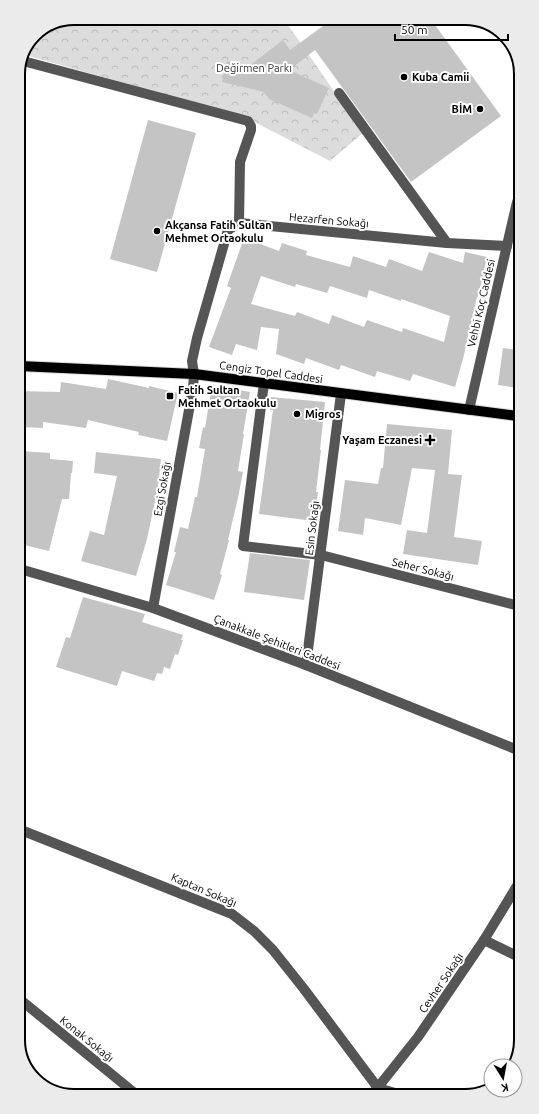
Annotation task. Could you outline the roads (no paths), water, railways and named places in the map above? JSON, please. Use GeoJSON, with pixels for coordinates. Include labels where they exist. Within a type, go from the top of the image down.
{"type":"FeatureCollection","features":[{"type":"Feature","properties":{"kind":"main road","name":"Cengiz Topel Caddesi"},"geometry":{"type":"LineString","coordinates":[[25,366],[194,374],[514,416]]}},
{"type":"Feature","properties":{"kind":"street"},"geometry":{"type":"LineString","coordinates":[[27,61],[248,122],[251,126],[240,162],[238,224],[228,230],[197,338],[192,361],[194,374]]}},
{"type":"Feature","properties":{"kind":"street"},"geometry":{"type":"LineString","coordinates":[[339,93],[447,242]]}},
{"type":"Feature","properties":{"kind":"street","name":"Vehbi Koç Caddesi"},"geometry":{"type":"LineString","coordinates":[[469,410],[514,218]]}},
{"type":"Feature","properties":{"kind":"street","name":"Hezarfen Sokağı"},"geometry":{"type":"LineString","coordinates":[[238,224],[507,246]]}},
{"type":"Feature","properties":{"kind":"street","name":"Ezgi Sokağı"},"geometry":{"type":"LineString","coordinates":[[153,608],[194,374]]}},
{"type":"Feature","properties":{"kind":"street","name":"Seher Sokağı"},"geometry":{"type":"LineString","coordinates":[[264,383],[243,546],[321,555],[514,605]]}},
{"type":"Feature","properties":{"kind":"street","name":"Esin Sokağı"},"geometry":{"type":"LineString","coordinates":[[306,665],[341,394]]}},
{"type":"Feature","properties":{"kind":"street","name":"Çanakkale Şehitleri Caddesi"},"geometry":{"type":"LineString","coordinates":[[25,570],[153,608],[306,665],[514,749]]}},
{"type":"Feature","properties":{"kind":"street","name":"Kaptan Sokağı"},"geometry":{"type":"LineString","coordinates":[[25,832],[232,914],[254,931],[273,950],[304,989],[375,1089]]}},
{"type":"Feature","properties":{"kind":"street","name":"Cevher Sokağı"},"geometry":{"type":"LineString","coordinates":[[378,1089],[418,1037],[484,940],[514,891]]}},
{"type":"Feature","properties":{"kind":"street"},"geometry":{"type":"LineString","coordinates":[[484,940],[514,955]]}},
{"type":"Feature","properties":{"kind":"street","name":"Konak Sokağı"},"geometry":{"type":"LineString","coordinates":[[25,1003],[130,1089]]}},
{"type":"Feature","properties":{"kind":"place","name":"Kuba Camii"},"geometry":{"type":"Point","coordinates":[404,77]}},
{"type":"Feature","properties":{"kind":"place","name":"BİM"},"geometry":{"type":"Point","coordinates":[480,109]}},
{"type":"Feature","properties":{"kind":"place","name":"Akçansa Fatih Sultan Mehmet Ortaokulu"},"geometry":{"type":"Point","coordinates":[157,231]}},
{"type":"Feature","properties":{"kind":"place","name":"Fatih Sultan Mehmet Ortaokulu"},"geometry":{"type":"Point","coordinates":[170,396]}},
{"type":"Feature","properties":{"kind":"place","name":"Migros"},"geometry":{"type":"Point","coordinates":[297,414]}},
{"type":"Feature","properties":{"kind":"place","name":"Yaşam Eczanesi"},"geometry":{"type":"Point","coordinates":[430,440]}},
{"type":"Feature","properties":{"kind":"park label","name":"Değirmen Parkı"},"geometry":{"type":"Point","coordinates":[254,68]}}]}
